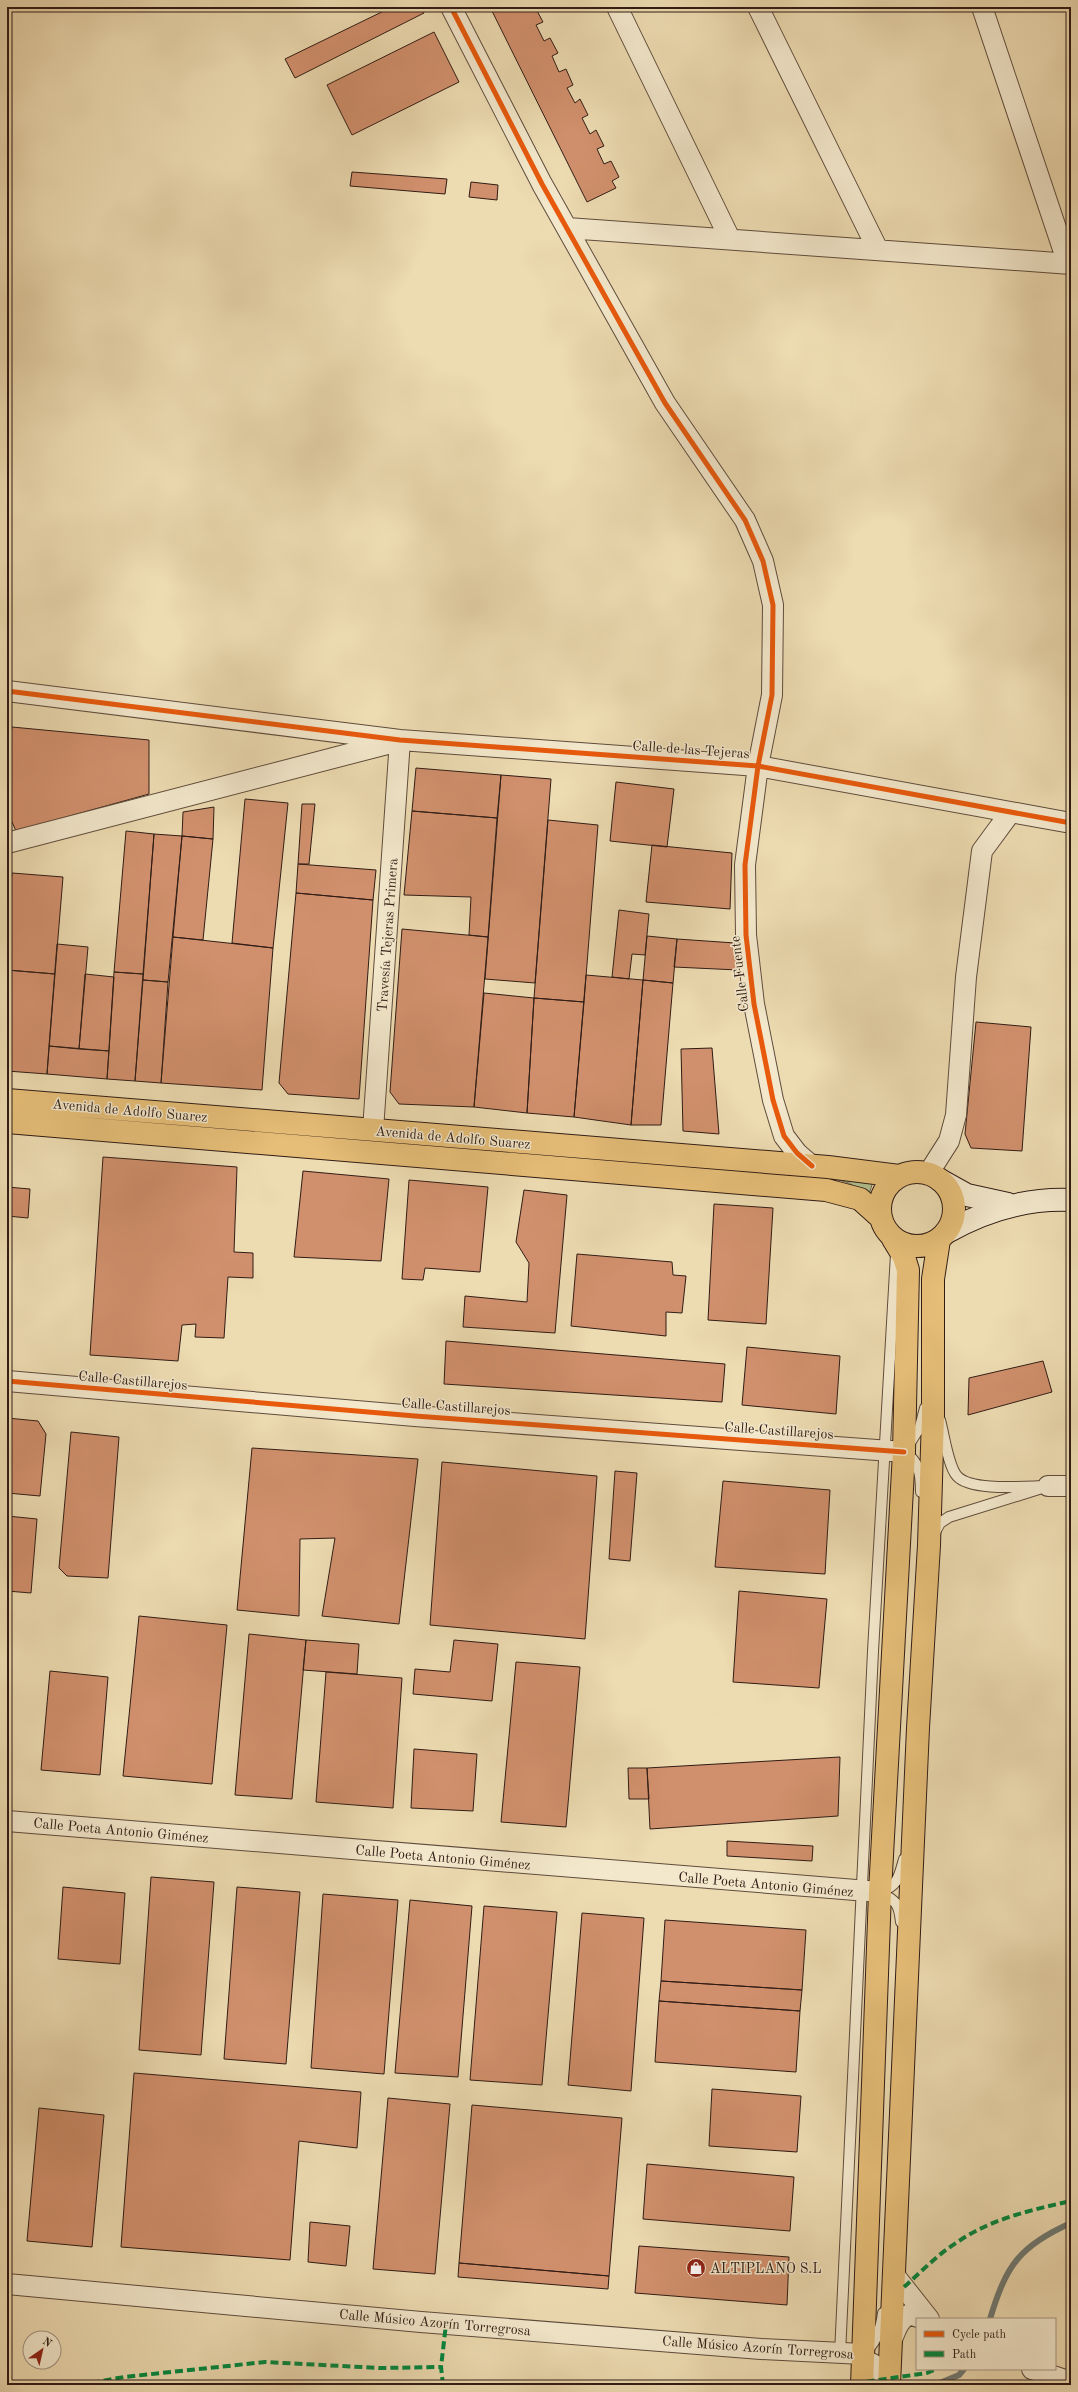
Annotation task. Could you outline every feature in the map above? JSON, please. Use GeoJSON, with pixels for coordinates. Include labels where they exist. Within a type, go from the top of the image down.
{"type":"FeatureCollection","features":[{"type":"Feature","properties":{"kind":"main road","name":"Avenida de Adolfo Suarez"},"geometry":{"type":"LineString","coordinates":[[7,1100],[812,1166],[899,1176]]}},
{"type":"Feature","properties":{"kind":"main road","name":"Avenida de Adolfo Suarez"},"geometry":{"type":"LineString","coordinates":[[7,1122],[826,1190],[860,1199],[880,1217]]}},
{"type":"Feature","properties":{"kind":"main road"},"geometry":{"type":"LineString","coordinates":[[862,2385],[871,1892],[894,1451],[908,1270],[904,1257],[893,1239],[887,1233],[880,1217],[879,1205],[882,1193],[889,1183],[899,1176],[918,1172],[934,1177],[979,1199],[1019,1204]]}},
{"type":"Feature","properties":{"kind":"main road"},"geometry":{"type":"LineString","coordinates":[[888,2385],[895,2276],[918,1728],[929,1545],[933,1394],[933,1279],[943,1236],[952,1222],[953,1199],[948,1188],[934,1177]]}},
{"type":"Feature","properties":{"kind":"main road"},"geometry":{"type":"LineString","coordinates":[[893,1239],[911,1246],[921,1247],[980,1214],[1019,1204],[1071,1200]]}},
{"type":"Feature","properties":{"kind":"street","name":"Calle Fuente"},"geometry":{"type":"LineString","coordinates":[[451,7],[542,184],[665,403],[745,520],[763,561],[773,605],[772,695],[758,766],[745,865],[746,935],[754,1004],[773,1100],[784,1136],[797,1153],[812,1166]]}},
{"type":"Feature","properties":{"kind":"street"},"geometry":{"type":"LineString","coordinates":[[617,7],[730,239]]}},
{"type":"Feature","properties":{"kind":"street"},"geometry":{"type":"LineString","coordinates":[[758,7],[878,250]]}},
{"type":"Feature","properties":{"kind":"street"},"geometry":{"type":"LineString","coordinates":[[567,228],[1070,264],[982,7]]}},
{"type":"Feature","properties":{"kind":"street","name":"Calle de las Tejeras"},"geometry":{"type":"LineString","coordinates":[[7,691],[400,740],[758,766],[1071,823]]}},
{"type":"Feature","properties":{"kind":"street"},"geometry":{"type":"LineString","coordinates":[[7,843],[400,740]]}},
{"type":"Feature","properties":{"kind":"street","name":"Travesía Tejeras Primera"},"geometry":{"type":"LineString","coordinates":[[373,1130],[400,740]]}},
{"type":"Feature","properties":{"kind":"street"},"geometry":{"type":"LineString","coordinates":[[934,1177],[949,1141],[956,1115],[966,978],[982,851],[1010,813]]}},
{"type":"Feature","properties":{"kind":"street","name":"Calle Castillarejos"},"geometry":{"type":"LineString","coordinates":[[7,1381],[415,1416],[894,1451]]}},
{"type":"Feature","properties":{"kind":"street"},"geometry":{"type":"LineString","coordinates":[[1048,1486],[1071,1486]]}},
{"type":"Feature","properties":{"kind":"street","name":"Calle Poeta Antonio Giménez"},"geometry":{"type":"LineString","coordinates":[[7,1821],[871,1892]]}},
{"type":"Feature","properties":{"kind":"street"},"geometry":{"type":"LineString","coordinates":[[895,2276],[928,2318]]}},
{"type":"Feature","properties":{"kind":"street","name":"Calle Músico Azorín Torregrosa"},"geometry":{"type":"LineString","coordinates":[[7,2284],[421,2322],[840,2354],[863,2354]]}},
{"type":"Feature","properties":{"kind":"street"},"geometry":{"type":"LineString","coordinates":[[891,2344],[898,2324],[903,2317],[910,2314],[920,2318]]}},
{"type":"Feature","properties":{"kind":"street"},"geometry":{"type":"LineString","coordinates":[[1035,2370],[1071,2382]]}},
{"type":"Feature","properties":{"kind":"lane"},"geometry":{"type":"LineString","coordinates":[[871,1892],[892,1888],[900,1875],[904,1859],[908,1761],[918,1728],[912,1698],[921,1483],[917,1463],[913,1457],[894,1451],[920,1427],[925,1410],[933,1279]]}},
{"type":"Feature","properties":{"kind":"lane"},"geometry":{"type":"LineString","coordinates":[[933,1394],[952,1464],[957,1476],[974,1484],[1048,1486]]}},
{"type":"Feature","properties":{"kind":"lane"},"geometry":{"type":"LineString","coordinates":[[929,1545],[940,1523],[949,1517],[1048,1486]]}},
{"type":"Feature","properties":{"kind":"lane"},"geometry":{"type":"LineString","coordinates":[[871,1892],[895,1900],[900,1911],[901,1925],[893,2099],[895,2120],[901,2142],[894,2156],[890,2179],[882,2322],[871,2348],[863,2354],[876,2360],[878,2385]]}},
{"type":"Feature","properties":{"kind":"lane"},"geometry":{"type":"LineString","coordinates":[[840,2354],[871,1892]]}},
{"type":"Feature","properties":{"kind":"green space"},"geometry":{"type":"Polygon","coordinates":[[[835,1179],[873,1181],[869,1195],[849,1183],[835,1179]]]}},
{"type":"Feature","properties":{"kind":"building"},"geometry":{"type":"Polygon","coordinates":[[[392,7],[421,7],[424,13],[295,78],[285,59],[392,7]]]}},
{"type":"Feature","properties":{"kind":"building"},"geometry":{"type":"Polygon","coordinates":[[[490,7],[528,7],[529,10],[535,7],[543,22],[536,25],[544,41],[550,38],[558,53],[552,56],[559,72],[566,69],[573,85],[567,88],[575,103],[580,99],[588,115],[582,118],[590,134],[596,130],[604,146],[597,149],[604,164],[611,161],[619,177],[612,181],[616,188],[587,202],[490,7]]]}},
{"type":"Feature","properties":{"kind":"building"},"geometry":{"type":"Polygon","coordinates":[[[434,32],[459,82],[352,135],[327,85],[434,32]]]}},
{"type":"Feature","properties":{"kind":"building"},"geometry":{"type":"Polygon","coordinates":[[[352,172],[447,179],[445,194],[350,186],[352,172]]]}},
{"type":"Feature","properties":{"kind":"building"},"geometry":{"type":"Polygon","coordinates":[[[471,182],[498,185],[497,200],[469,197],[471,182]]]}},
{"type":"Feature","properties":{"kind":"building"},"geometry":{"type":"Polygon","coordinates":[[[12,727],[149,740],[149,794],[16,831],[7,811],[7,758],[12,727]]]}},
{"type":"Feature","properties":{"kind":"building"},"geometry":{"type":"Polygon","coordinates":[[[416,768],[501,775],[497,818],[412,811],[416,768]]]}},
{"type":"Feature","properties":{"kind":"building"},"geometry":{"type":"Polygon","coordinates":[[[501,775],[551,779],[535,983],[485,979],[501,775]]]}},
{"type":"Feature","properties":{"kind":"building"},"geometry":{"type":"Polygon","coordinates":[[[616,782],[674,789],[667,847],[610,841],[616,782]]]}},
{"type":"Feature","properties":{"kind":"building"},"geometry":{"type":"Polygon","coordinates":[[[245,799],[288,803],[273,948],[232,943],[245,799]]]}},
{"type":"Feature","properties":{"kind":"building"},"geometry":{"type":"Polygon","coordinates":[[[302,804],[315,804],[309,864],[298,864],[302,804]]]}},
{"type":"Feature","properties":{"kind":"building"},"geometry":{"type":"Polygon","coordinates":[[[214,807],[213,839],[182,836],[183,812],[214,807]]]}},
{"type":"Feature","properties":{"kind":"building"},"geometry":{"type":"Polygon","coordinates":[[[412,811],[497,818],[488,937],[469,935],[471,897],[404,895],[412,811]]]}},
{"type":"Feature","properties":{"kind":"building"},"geometry":{"type":"Polygon","coordinates":[[[548,820],[598,825],[584,1002],[534,998],[548,820]]]}},
{"type":"Feature","properties":{"kind":"building"},"geometry":{"type":"Polygon","coordinates":[[[126,831],[154,834],[143,974],[114,972],[126,831]]]}},
{"type":"Feature","properties":{"kind":"building"},"geometry":{"type":"Polygon","coordinates":[[[154,834],[182,836],[168,982],[143,980],[154,834]]]}},
{"type":"Feature","properties":{"kind":"building"},"geometry":{"type":"Polygon","coordinates":[[[182,836],[213,839],[203,940],[173,937],[182,836]]]}},
{"type":"Feature","properties":{"kind":"building"},"geometry":{"type":"Polygon","coordinates":[[[652,845],[732,853],[730,909],[646,902],[652,845]]]}},
{"type":"Feature","properties":{"kind":"building"},"geometry":{"type":"Polygon","coordinates":[[[298,864],[376,870],[373,900],[296,893],[298,864]]]}},
{"type":"Feature","properties":{"kind":"building"},"geometry":{"type":"Polygon","coordinates":[[[12,873],[63,877],[55,974],[7,970],[7,934],[12,873]]]}},
{"type":"Feature","properties":{"kind":"building"},"geometry":{"type":"Polygon","coordinates":[[[296,893],[373,900],[359,1099],[288,1094],[279,1083],[296,893]]]}},
{"type":"Feature","properties":{"kind":"building"},"geometry":{"type":"Polygon","coordinates":[[[619,910],[649,914],[645,955],[632,954],[629,979],[612,977],[619,910]]]}},
{"type":"Feature","properties":{"kind":"building"},"geometry":{"type":"Polygon","coordinates":[[[402,929],[488,937],[474,1107],[399,1104],[390,1092],[402,929]]]}},
{"type":"Feature","properties":{"kind":"building"},"geometry":{"type":"Polygon","coordinates":[[[647,936],[677,939],[673,983],[643,980],[647,936]]]}},
{"type":"Feature","properties":{"kind":"building"},"geometry":{"type":"Polygon","coordinates":[[[173,937],[273,948],[262,1090],[161,1083],[173,937]]]}},
{"type":"Feature","properties":{"kind":"building"},"geometry":{"type":"Polygon","coordinates":[[[677,939],[735,943],[738,970],[674,967],[677,939]]]}},
{"type":"Feature","properties":{"kind":"building"},"geometry":{"type":"Polygon","coordinates":[[[57,944],[88,947],[79,1049],[49,1046],[57,944]]]}},
{"type":"Feature","properties":{"kind":"building"},"geometry":{"type":"Polygon","coordinates":[[[7,970],[55,974],[47,1074],[7,1071],[7,970]]]}},
{"type":"Feature","properties":{"kind":"building"},"geometry":{"type":"Polygon","coordinates":[[[114,972],[143,974],[135,1081],[107,1079],[114,972]]]}},
{"type":"Feature","properties":{"kind":"building"},"geometry":{"type":"Polygon","coordinates":[[[85,974],[114,977],[109,1051],[79,1049],[85,974]]]}},
{"type":"Feature","properties":{"kind":"building"},"geometry":{"type":"Polygon","coordinates":[[[586,975],[643,980],[631,1125],[574,1117],[586,975]]]}},
{"type":"Feature","properties":{"kind":"building"},"geometry":{"type":"Polygon","coordinates":[[[143,980],[168,982],[161,1083],[135,1081],[143,980]]]}},
{"type":"Feature","properties":{"kind":"building"},"geometry":{"type":"Polygon","coordinates":[[[643,980],[673,983],[661,1125],[631,1125],[643,980]]]}},
{"type":"Feature","properties":{"kind":"building"},"geometry":{"type":"Polygon","coordinates":[[[484,993],[534,998],[527,1113],[474,1107],[484,993]]]}},
{"type":"Feature","properties":{"kind":"building"},"geometry":{"type":"Polygon","coordinates":[[[534,998],[584,1002],[574,1117],[527,1113],[534,998]]]}},
{"type":"Feature","properties":{"kind":"building"},"geometry":{"type":"Polygon","coordinates":[[[976,1022],[1031,1027],[1022,1151],[971,1148],[965,1134],[976,1022]]]}},
{"type":"Feature","properties":{"kind":"building"},"geometry":{"type":"Polygon","coordinates":[[[49,1046],[109,1051],[107,1079],[47,1074],[49,1046]]]}},
{"type":"Feature","properties":{"kind":"building"},"geometry":{"type":"Polygon","coordinates":[[[712,1048],[719,1134],[683,1131],[681,1049],[712,1048]]]}},
{"type":"Feature","properties":{"kind":"building"},"geometry":{"type":"Polygon","coordinates":[[[103,1157],[237,1167],[234,1252],[253,1253],[253,1278],[228,1277],[224,1338],[195,1337],[196,1324],[182,1325],[178,1361],[90,1355],[103,1157]]]}},
{"type":"Feature","properties":{"kind":"building"},"geometry":{"type":"Polygon","coordinates":[[[303,1171],[389,1179],[381,1261],[294,1257],[303,1171]]]}},
{"type":"Feature","properties":{"kind":"building"},"geometry":{"type":"Polygon","coordinates":[[[409,1180],[488,1187],[480,1272],[425,1268],[423,1280],[402,1279],[409,1180]]]}},
{"type":"Feature","properties":{"kind":"building"},"geometry":{"type":"Polygon","coordinates":[[[7,1187],[30,1189],[28,1218],[7,1216],[7,1187]]]}},
{"type":"Feature","properties":{"kind":"building"},"geometry":{"type":"Polygon","coordinates":[[[524,1190],[567,1195],[555,1333],[463,1327],[465,1296],[527,1302],[529,1263],[516,1242],[524,1190]]]}},
{"type":"Feature","properties":{"kind":"building"},"geometry":{"type":"Polygon","coordinates":[[[714,1204],[773,1208],[766,1324],[708,1320],[714,1204]]]}},
{"type":"Feature","properties":{"kind":"building"},"geometry":{"type":"Polygon","coordinates":[[[577,1254],[672,1262],[673,1275],[686,1276],[682,1313],[666,1312],[666,1336],[571,1326],[577,1254]]]}},
{"type":"Feature","properties":{"kind":"building"},"geometry":{"type":"Polygon","coordinates":[[[446,1341],[725,1364],[722,1402],[444,1384],[446,1341]]]}},
{"type":"Feature","properties":{"kind":"building"},"geometry":{"type":"Polygon","coordinates":[[[747,1347],[840,1356],[836,1414],[742,1405],[747,1347]]]}},
{"type":"Feature","properties":{"kind":"building"},"geometry":{"type":"Polygon","coordinates":[[[1043,1361],[1052,1392],[968,1415],[969,1378],[1043,1361]]]}},
{"type":"Feature","properties":{"kind":"building"},"geometry":{"type":"Polygon","coordinates":[[[7,1418],[38,1421],[46,1434],[40,1496],[7,1493],[7,1418]]]}},
{"type":"Feature","properties":{"kind":"building"},"geometry":{"type":"Polygon","coordinates":[[[71,1432],[119,1437],[108,1578],[67,1576],[59,1568],[71,1432]]]}},
{"type":"Feature","properties":{"kind":"building"},"geometry":{"type":"Polygon","coordinates":[[[252,1448],[418,1459],[399,1624],[322,1616],[335,1538],[300,1539],[299,1616],[237,1610],[252,1448]]]}},
{"type":"Feature","properties":{"kind":"building"},"geometry":{"type":"Polygon","coordinates":[[[442,1462],[597,1476],[585,1639],[430,1625],[442,1462]]]}},
{"type":"Feature","properties":{"kind":"building"},"geometry":{"type":"Polygon","coordinates":[[[615,1471],[637,1473],[630,1561],[609,1559],[615,1471]]]}},
{"type":"Feature","properties":{"kind":"building"},"geometry":{"type":"Polygon","coordinates":[[[723,1481],[830,1490],[825,1574],[715,1567],[723,1481]]]}},
{"type":"Feature","properties":{"kind":"building"},"geometry":{"type":"Polygon","coordinates":[[[7,1516],[37,1519],[31,1593],[7,1591],[7,1516]]]}},
{"type":"Feature","properties":{"kind":"building"},"geometry":{"type":"Polygon","coordinates":[[[739,1591],[827,1599],[819,1688],[733,1682],[739,1591]]]}},
{"type":"Feature","properties":{"kind":"building"},"geometry":{"type":"Polygon","coordinates":[[[139,1616],[227,1625],[212,1784],[123,1776],[139,1616]]]}},
{"type":"Feature","properties":{"kind":"building"},"geometry":{"type":"Polygon","coordinates":[[[249,1634],[306,1640],[292,1799],[235,1795],[249,1634]]]}},
{"type":"Feature","properties":{"kind":"building"},"geometry":{"type":"Polygon","coordinates":[[[306,1640],[359,1644],[357,1674],[303,1670],[306,1640]]]}},
{"type":"Feature","properties":{"kind":"building"},"geometry":{"type":"Polygon","coordinates":[[[454,1640],[498,1644],[492,1701],[413,1694],[415,1669],[450,1672],[454,1640]]]}},
{"type":"Feature","properties":{"kind":"building"},"geometry":{"type":"Polygon","coordinates":[[[516,1662],[580,1667],[566,1827],[501,1822],[516,1662]]]}},
{"type":"Feature","properties":{"kind":"building"},"geometry":{"type":"Polygon","coordinates":[[[50,1671],[108,1677],[100,1775],[41,1770],[50,1671]]]}},
{"type":"Feature","properties":{"kind":"building"},"geometry":{"type":"Polygon","coordinates":[[[326,1672],[402,1678],[393,1808],[316,1802],[326,1672]]]}},
{"type":"Feature","properties":{"kind":"building"},"geometry":{"type":"Polygon","coordinates":[[[414,1749],[477,1754],[473,1811],[411,1808],[414,1749]]]}},
{"type":"Feature","properties":{"kind":"building"},"geometry":{"type":"Polygon","coordinates":[[[840,1757],[838,1816],[650,1829],[647,1768],[840,1757]]]}},
{"type":"Feature","properties":{"kind":"building"},"geometry":{"type":"Polygon","coordinates":[[[628,1768],[647,1768],[649,1799],[629,1799],[628,1768]]]}},
{"type":"Feature","properties":{"kind":"building"},"geometry":{"type":"Polygon","coordinates":[[[727,1841],[813,1846],[812,1861],[727,1856],[727,1841]]]}},
{"type":"Feature","properties":{"kind":"building"},"geometry":{"type":"Polygon","coordinates":[[[151,1877],[214,1882],[201,2055],[139,2050],[151,1877]]]}},
{"type":"Feature","properties":{"kind":"building"},"geometry":{"type":"Polygon","coordinates":[[[63,1887],[125,1893],[120,1964],[58,1959],[63,1887]]]}},
{"type":"Feature","properties":{"kind":"building"},"geometry":{"type":"Polygon","coordinates":[[[237,1887],[300,1892],[286,2064],[224,2059],[237,1887]]]}},
{"type":"Feature","properties":{"kind":"building"},"geometry":{"type":"Polygon","coordinates":[[[323,1894],[398,1900],[384,2074],[311,2068],[323,1894]]]}},
{"type":"Feature","properties":{"kind":"building"},"geometry":{"type":"Polygon","coordinates":[[[410,1900],[472,1906],[458,2077],[395,2073],[410,1900]]]}},
{"type":"Feature","properties":{"kind":"building"},"geometry":{"type":"Polygon","coordinates":[[[484,1906],[557,1912],[542,2085],[470,2080],[484,1906]]]}},
{"type":"Feature","properties":{"kind":"building"},"geometry":{"type":"Polygon","coordinates":[[[582,1913],[644,1918],[631,2091],[568,2085],[582,1913]]]}},
{"type":"Feature","properties":{"kind":"building"},"geometry":{"type":"Polygon","coordinates":[[[665,1920],[806,1930],[802,1990],[661,1981],[665,1920]]]}},
{"type":"Feature","properties":{"kind":"building"},"geometry":{"type":"Polygon","coordinates":[[[661,1981],[802,1990],[800,2011],[659,2001],[661,1981]]]}},
{"type":"Feature","properties":{"kind":"building"},"geometry":{"type":"Polygon","coordinates":[[[659,2001],[800,2011],[796,2072],[655,2062],[659,2001]]]}},
{"type":"Feature","properties":{"kind":"building"},"geometry":{"type":"Polygon","coordinates":[[[134,2073],[361,2092],[357,2148],[299,2141],[290,2260],[121,2247],[134,2073]]]}},
{"type":"Feature","properties":{"kind":"building"},"geometry":{"type":"Polygon","coordinates":[[[712,2089],[801,2096],[797,2152],[709,2146],[712,2089]]]}},
{"type":"Feature","properties":{"kind":"building"},"geometry":{"type":"Polygon","coordinates":[[[388,2098],[450,2104],[435,2274],[373,2269],[388,2098]]]}},
{"type":"Feature","properties":{"kind":"building"},"geometry":{"type":"Polygon","coordinates":[[[472,2105],[622,2118],[609,2276],[459,2263],[472,2105]]]}},
{"type":"Feature","properties":{"kind":"building"},"geometry":{"type":"Polygon","coordinates":[[[39,2108],[104,2115],[92,2247],[27,2241],[39,2108]]]}},
{"type":"Feature","properties":{"kind":"building"},"geometry":{"type":"Polygon","coordinates":[[[647,2164],[794,2177],[790,2231],[643,2219],[647,2164]]]}},
{"type":"Feature","properties":{"kind":"building"},"geometry":{"type":"Polygon","coordinates":[[[310,2222],[350,2226],[346,2266],[308,2262],[310,2222]]]}},
{"type":"Feature","properties":{"kind":"building"},"geometry":{"type":"Polygon","coordinates":[[[639,2246],[789,2257],[787,2305],[635,2293],[639,2246]]]}},
{"type":"Feature","properties":{"kind":"building"},"geometry":{"type":"Polygon","coordinates":[[[459,2263],[609,2276],[608,2289],[458,2277],[459,2263]]]}},
{"type":"Feature","properties":{"kind":"waterway"},"geometry":{"type":"LineString","coordinates":[[990,2318],[1002,2285],[1009,2271],[1017,2260],[1039,2240],[1071,2223]]}},
{"type":"Feature","properties":{"kind":"waterway"},"geometry":{"type":"LineString","coordinates":[[935,2385],[959,2375],[963,2370]]}},
{"type":"Feature","properties":{"kind":"marked path"},"geometry":{"type":"LineString","coordinates":[[904,2287],[936,2258],[969,2235],[1011,2216],[1071,2201]]}},
{"type":"Feature","properties":{"kind":"marked path"},"geometry":{"type":"LineString","coordinates":[[443,2385],[441,2367],[446,2324]]}},
{"type":"Feature","properties":{"kind":"marked path"},"geometry":{"type":"LineString","coordinates":[[80,2385],[124,2377],[265,2362],[380,2368],[441,2367]]}},
{"type":"Feature","properties":{"kind":"marked path"},"geometry":{"type":"LineString","coordinates":[[843,2385],[927,2373],[934,2370]]}},
{"type":"Feature","properties":{"kind":"cycle path"},"geometry":{"type":"LineString","coordinates":[[451,7],[542,184],[665,403],[745,520],[763,561],[773,605],[772,695],[758,766],[745,865],[746,935],[754,1004],[773,1100],[784,1136],[797,1153],[812,1166]]}},
{"type":"Feature","properties":{"kind":"cycle path"},"geometry":{"type":"LineString","coordinates":[[7,691],[400,740],[758,766],[1071,823]]}},
{"type":"Feature","properties":{"kind":"cycle path"},"geometry":{"type":"LineString","coordinates":[[7,1381],[415,1416],[904,1452]]}},
{"type":"Feature","properties":{"kind":"place","name":"ALTIPLANO S.L"},"geometry":{"type":"Point","coordinates":[696,2268]}}]}
